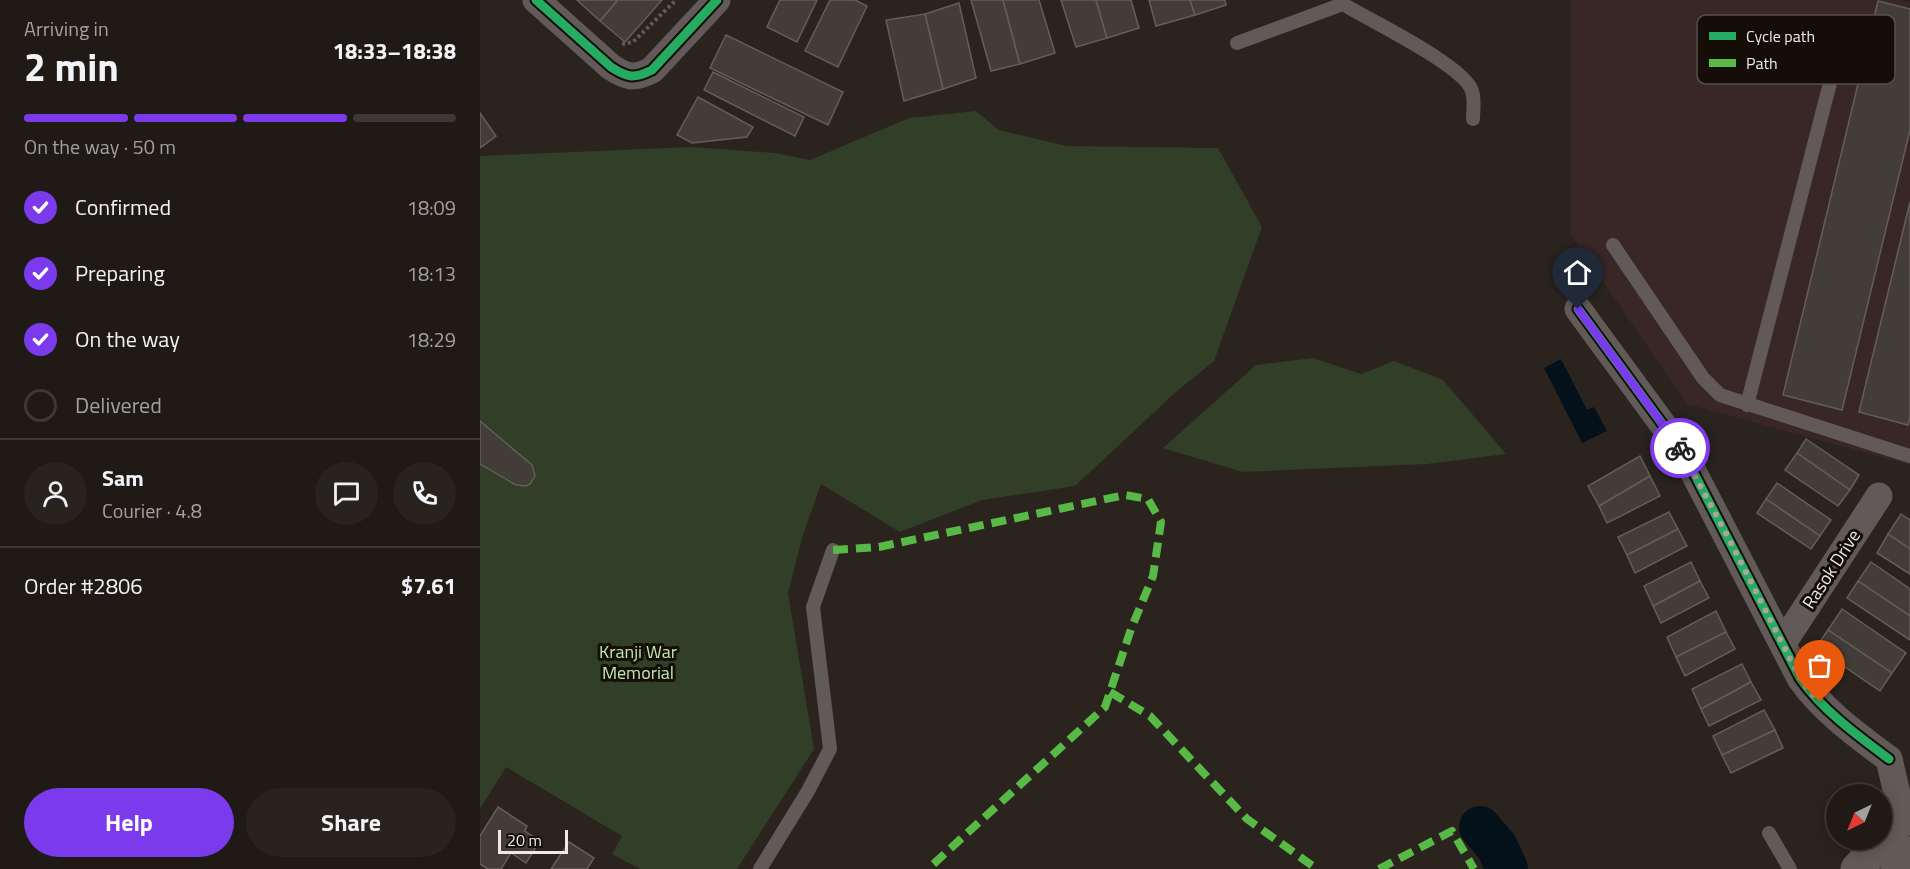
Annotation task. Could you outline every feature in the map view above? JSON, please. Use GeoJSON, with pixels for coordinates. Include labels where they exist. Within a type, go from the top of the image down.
{"type":"FeatureCollection","features":[{"type":"Feature","properties":{"kind":"main road"},"geometry":{"type":"LineString","coordinates":[[1857,869],[1905,831]]}},
{"type":"Feature","properties":{"kind":"main road"},"geometry":{"type":"LineString","coordinates":[[1897,869],[1905,831]]}},
{"type":"Feature","properties":{"kind":"street"},"geometry":{"type":"LineString","coordinates":[[536,0],[611,67],[624,75],[639,77],[652,70],[717,0]]}},
{"type":"Feature","properties":{"kind":"street"},"geometry":{"type":"LineString","coordinates":[[1578,309],[1683,452],[1788,657],[1809,691],[1832,713],[1900,759],[1899,802],[1905,831]]}},
{"type":"Feature","properties":{"kind":"street","name":"Rasok Drive"},"geometry":{"type":"LineString","coordinates":[[1782,643],[1879,496]]}},
{"type":"Feature","properties":{"kind":"lane"},"geometry":{"type":"LineString","coordinates":[[1237,43],[1342,2],[1372,22],[1417,44],[1462,76],[1472,91],[1473,119]]}},
{"type":"Feature","properties":{"kind":"lane"},"geometry":{"type":"LineString","coordinates":[[1747,405],[1830,84]]}},
{"type":"Feature","properties":{"kind":"lane"},"geometry":{"type":"LineString","coordinates":[[1613,244],[1703,378],[1720,395],[1910,456]]}},
{"type":"Feature","properties":{"kind":"lane"},"geometry":{"type":"LineString","coordinates":[[760,869],[808,791],[830,749],[813,607],[833,550]]}},
{"type":"Feature","properties":{"kind":"lane"},"geometry":{"type":"LineString","coordinates":[[1768,833],[1790,869]]}},
{"type":"Feature","properties":{"kind":"path"},"geometry":{"type":"LineString","coordinates":[[615,40],[621,44],[633,42],[676,0]]}},
{"type":"Feature","properties":{"kind":"shaded area"},"geometry":{"type":"Polygon","coordinates":[[[1571,0],[1897,0],[1910,3],[1910,465],[1687,404],[1571,235],[1571,0]]]}},
{"type":"Feature","properties":{"kind":"shaded area"},"geometry":{"type":"Polygon","coordinates":[[[1561,359],[1587,410],[1594,407],[1607,431],[1582,443],[1544,368],[1561,359]]]}},
{"type":"Feature","properties":{"kind":"green space","name":"Kranji War Memorial"},"geometry":{"type":"Polygon","coordinates":[[[976,111],[999,130],[1067,146],[1218,148],[1262,227],[1214,361],[1177,391],[1075,486],[982,500],[900,532],[821,484],[802,538],[788,593],[814,749],[737,869],[640,869],[612,854],[622,836],[506,767],[480,809],[480,156],[691,147],[775,153],[810,160],[909,118],[976,111]]]}},
{"type":"Feature","properties":{"kind":"green space"},"geometry":{"type":"Polygon","coordinates":[[[1313,358],[1361,374],[1394,361],[1443,380],[1506,454],[1427,464],[1243,472],[1163,448],[1256,365],[1313,358]]]}},
{"type":"Feature","properties":{"kind":"building"},"geometry":{"type":"Polygon","coordinates":[[[577,0],[618,0],[600,21],[577,0]]]}},
{"type":"Feature","properties":{"kind":"building"},"geometry":{"type":"Polygon","coordinates":[[[618,0],[662,0],[625,42],[600,21],[618,0]]]}},
{"type":"Feature","properties":{"kind":"building"},"geometry":{"type":"Polygon","coordinates":[[[780,0],[817,0],[797,42],[767,27],[780,0]]]}},
{"type":"Feature","properties":{"kind":"building"},"geometry":{"type":"Polygon","coordinates":[[[830,0],[855,0],[867,6],[838,67],[805,51],[830,0]]]}},
{"type":"Feature","properties":{"kind":"building"},"geometry":{"type":"Polygon","coordinates":[[[971,0],[1003,0],[1020,64],[991,71],[971,0]]]}},
{"type":"Feature","properties":{"kind":"building"},"geometry":{"type":"Polygon","coordinates":[[[1003,0],[1039,0],[1055,53],[1020,64],[1003,0]]]}},
{"type":"Feature","properties":{"kind":"building"},"geometry":{"type":"Polygon","coordinates":[[[1061,0],[1096,0],[1107,38],[1076,47],[1061,0]]]}},
{"type":"Feature","properties":{"kind":"building"},"geometry":{"type":"Polygon","coordinates":[[[1096,0],[1131,0],[1139,28],[1107,38],[1096,0]]]}},
{"type":"Feature","properties":{"kind":"building"},"geometry":{"type":"Polygon","coordinates":[[[1149,0],[1190,0],[1195,15],[1156,26],[1149,0]]]}},
{"type":"Feature","properties":{"kind":"building"},"geometry":{"type":"Polygon","coordinates":[[[1190,0],[1225,0],[1226,5],[1195,15],[1190,0]]]}},
{"type":"Feature","properties":{"kind":"building"},"geometry":{"type":"Polygon","coordinates":[[[1878,1],[1910,9],[1910,130],[1842,410],[1783,395],[1858,84],[1895,84],[1895,15],[1875,15],[1878,1]]]}},
{"type":"Feature","properties":{"kind":"building"},"geometry":{"type":"Polygon","coordinates":[[[959,3],[976,78],[943,89],[925,14],[959,3]]]}},
{"type":"Feature","properties":{"kind":"building"},"geometry":{"type":"Polygon","coordinates":[[[925,14],[943,89],[904,101],[886,20],[925,14]]]}},
{"type":"Feature","properties":{"kind":"building"},"geometry":{"type":"Polygon","coordinates":[[[726,35],[843,92],[828,125],[710,68],[726,35]]]}},
{"type":"Feature","properties":{"kind":"building"},"geometry":{"type":"Polygon","coordinates":[[[713,72],[804,117],[795,136],[704,90],[713,72]]]}},
{"type":"Feature","properties":{"kind":"building"},"geometry":{"type":"Polygon","coordinates":[[[698,97],[753,127],[747,137],[692,143],[677,135],[698,97]]]}},
{"type":"Feature","properties":{"kind":"building"},"geometry":{"type":"Polygon","coordinates":[[[480,113],[496,136],[480,148],[480,113]]]}},
{"type":"Feature","properties":{"kind":"building"},"geometry":{"type":"Polygon","coordinates":[[[1910,202],[1910,418],[1908,425],[1859,412],[1910,202]]]}},
{"type":"Feature","properties":{"kind":"building"},"geometry":{"type":"Polygon","coordinates":[[[480,421],[532,465],[535,476],[530,484],[516,485],[480,464],[480,421]]]}},
{"type":"Feature","properties":{"kind":"building"},"geometry":{"type":"Polygon","coordinates":[[[1806,439],[1859,475],[1850,490],[1797,453],[1806,439]]]}},
{"type":"Feature","properties":{"kind":"building"},"geometry":{"type":"Polygon","coordinates":[[[1797,453],[1850,490],[1838,506],[1785,470],[1797,453]]]}},
{"type":"Feature","properties":{"kind":"building"},"geometry":{"type":"Polygon","coordinates":[[[1640,456],[1650,476],[1599,506],[1588,486],[1640,456]]]}},
{"type":"Feature","properties":{"kind":"building"},"geometry":{"type":"Polygon","coordinates":[[[1650,476],[1660,496],[1607,523],[1599,506],[1650,476]]]}},
{"type":"Feature","properties":{"kind":"building"},"geometry":{"type":"Polygon","coordinates":[[[1777,483],[1831,520],[1820,536],[1766,499],[1777,483]]]}},
{"type":"Feature","properties":{"kind":"building"},"geometry":{"type":"Polygon","coordinates":[[[1766,499],[1820,536],[1811,549],[1757,513],[1766,499]]]}},
{"type":"Feature","properties":{"kind":"building"},"geometry":{"type":"Polygon","coordinates":[[[1669,512],[1678,529],[1627,555],[1618,537],[1669,512]]]}},
{"type":"Feature","properties":{"kind":"building"},"geometry":{"type":"Polygon","coordinates":[[[1901,514],[1910,520],[1910,549],[1888,534],[1901,514]]]}},
{"type":"Feature","properties":{"kind":"building"},"geometry":{"type":"Polygon","coordinates":[[[1678,529],[1687,546],[1635,573],[1627,555],[1678,529]]]}},
{"type":"Feature","properties":{"kind":"building"},"geometry":{"type":"Polygon","coordinates":[[[1888,534],[1910,549],[1910,574],[1877,553],[1888,534]]]}},
{"type":"Feature","properties":{"kind":"building"},"geometry":{"type":"Polygon","coordinates":[[[1691,562],[1700,581],[1653,606],[1644,586],[1691,562]]]}},
{"type":"Feature","properties":{"kind":"building"},"geometry":{"type":"Polygon","coordinates":[[[1871,562],[1910,589],[1910,616],[1858,581],[1871,562]]]}},
{"type":"Feature","properties":{"kind":"building"},"geometry":{"type":"Polygon","coordinates":[[[1700,581],[1709,598],[1661,623],[1653,606],[1700,581]]]}},
{"type":"Feature","properties":{"kind":"building"},"geometry":{"type":"Polygon","coordinates":[[[1858,581],[1910,616],[1910,640],[1847,598],[1858,581]]]}},
{"type":"Feature","properties":{"kind":"building"},"geometry":{"type":"Polygon","coordinates":[[[1842,609],[1906,653],[1892,673],[1828,630],[1842,609]]]}},
{"type":"Feature","properties":{"kind":"building"},"geometry":{"type":"Polygon","coordinates":[[[1716,611],[1726,632],[1676,657],[1667,637],[1716,611]]]}},
{"type":"Feature","properties":{"kind":"building"},"geometry":{"type":"Polygon","coordinates":[[[1828,630],[1892,673],[1880,691],[1816,647],[1828,630]]]}},
{"type":"Feature","properties":{"kind":"building"},"geometry":{"type":"Polygon","coordinates":[[[1726,632],[1735,649],[1685,676],[1676,657],[1726,632]]]}},
{"type":"Feature","properties":{"kind":"building"},"geometry":{"type":"Polygon","coordinates":[[[1742,664],[1751,682],[1701,709],[1692,689],[1742,664]]]}},
{"type":"Feature","properties":{"kind":"building"},"geometry":{"type":"Polygon","coordinates":[[[1751,682],[1761,700],[1709,726],[1701,709],[1751,682]]]}},
{"type":"Feature","properties":{"kind":"building"},"geometry":{"type":"Polygon","coordinates":[[[1764,710],[1775,730],[1722,755],[1713,736],[1764,710]]]}},
{"type":"Feature","properties":{"kind":"building"},"geometry":{"type":"Polygon","coordinates":[[[1775,730],[1783,748],[1731,773],[1722,755],[1775,730]]]}},
{"type":"Feature","properties":{"kind":"building"},"geometry":{"type":"Polygon","coordinates":[[[498,807],[527,826],[525,831],[540,841],[526,863],[511,853],[501,869],[488,869],[480,864],[480,836],[498,807]]]}},
{"type":"Feature","properties":{"kind":"building"},"geometry":{"type":"Polygon","coordinates":[[[569,842],[594,858],[587,869],[551,869],[569,842]]]}},
{"type":"Feature","properties":{"kind":"waterway"},"geometry":{"type":"LineString","coordinates":[[1480,827],[1497,847],[1507,869]]}},
{"type":"Feature","properties":{"kind":"marked path"},"geometry":{"type":"LineString","coordinates":[[833,550],[879,547],[1125,495],[1148,499],[1161,522],[1153,576],[1131,629],[1105,707],[928,869]]}},
{"type":"Feature","properties":{"kind":"marked path"},"geometry":{"type":"LineString","coordinates":[[1110,692],[1150,716],[1247,819],[1317,869]]}},
{"type":"Feature","properties":{"kind":"marked path"},"geometry":{"type":"LineString","coordinates":[[1379,869],[1452,831],[1474,869]]}},
{"type":"Feature","properties":{"kind":"cycle path"},"geometry":{"type":"LineString","coordinates":[[536,0],[611,67],[631,76],[652,70],[717,0]]}},
{"type":"Feature","properties":{"kind":"cycle path"},"geometry":{"type":"LineString","coordinates":[[1578,309],[1683,452],[1800,678],[1830,712],[1889,759]]}},
{"type":"Feature","properties":{"kind":"way so far"},"geometry":{"type":"LineString","coordinates":[[1680,448],[1788,657],[1809,691],[1820,702]]}},
{"type":"Feature","properties":{"kind":"route"},"geometry":{"type":"LineString","coordinates":[[1578,309],[1680,448]]}}]}
